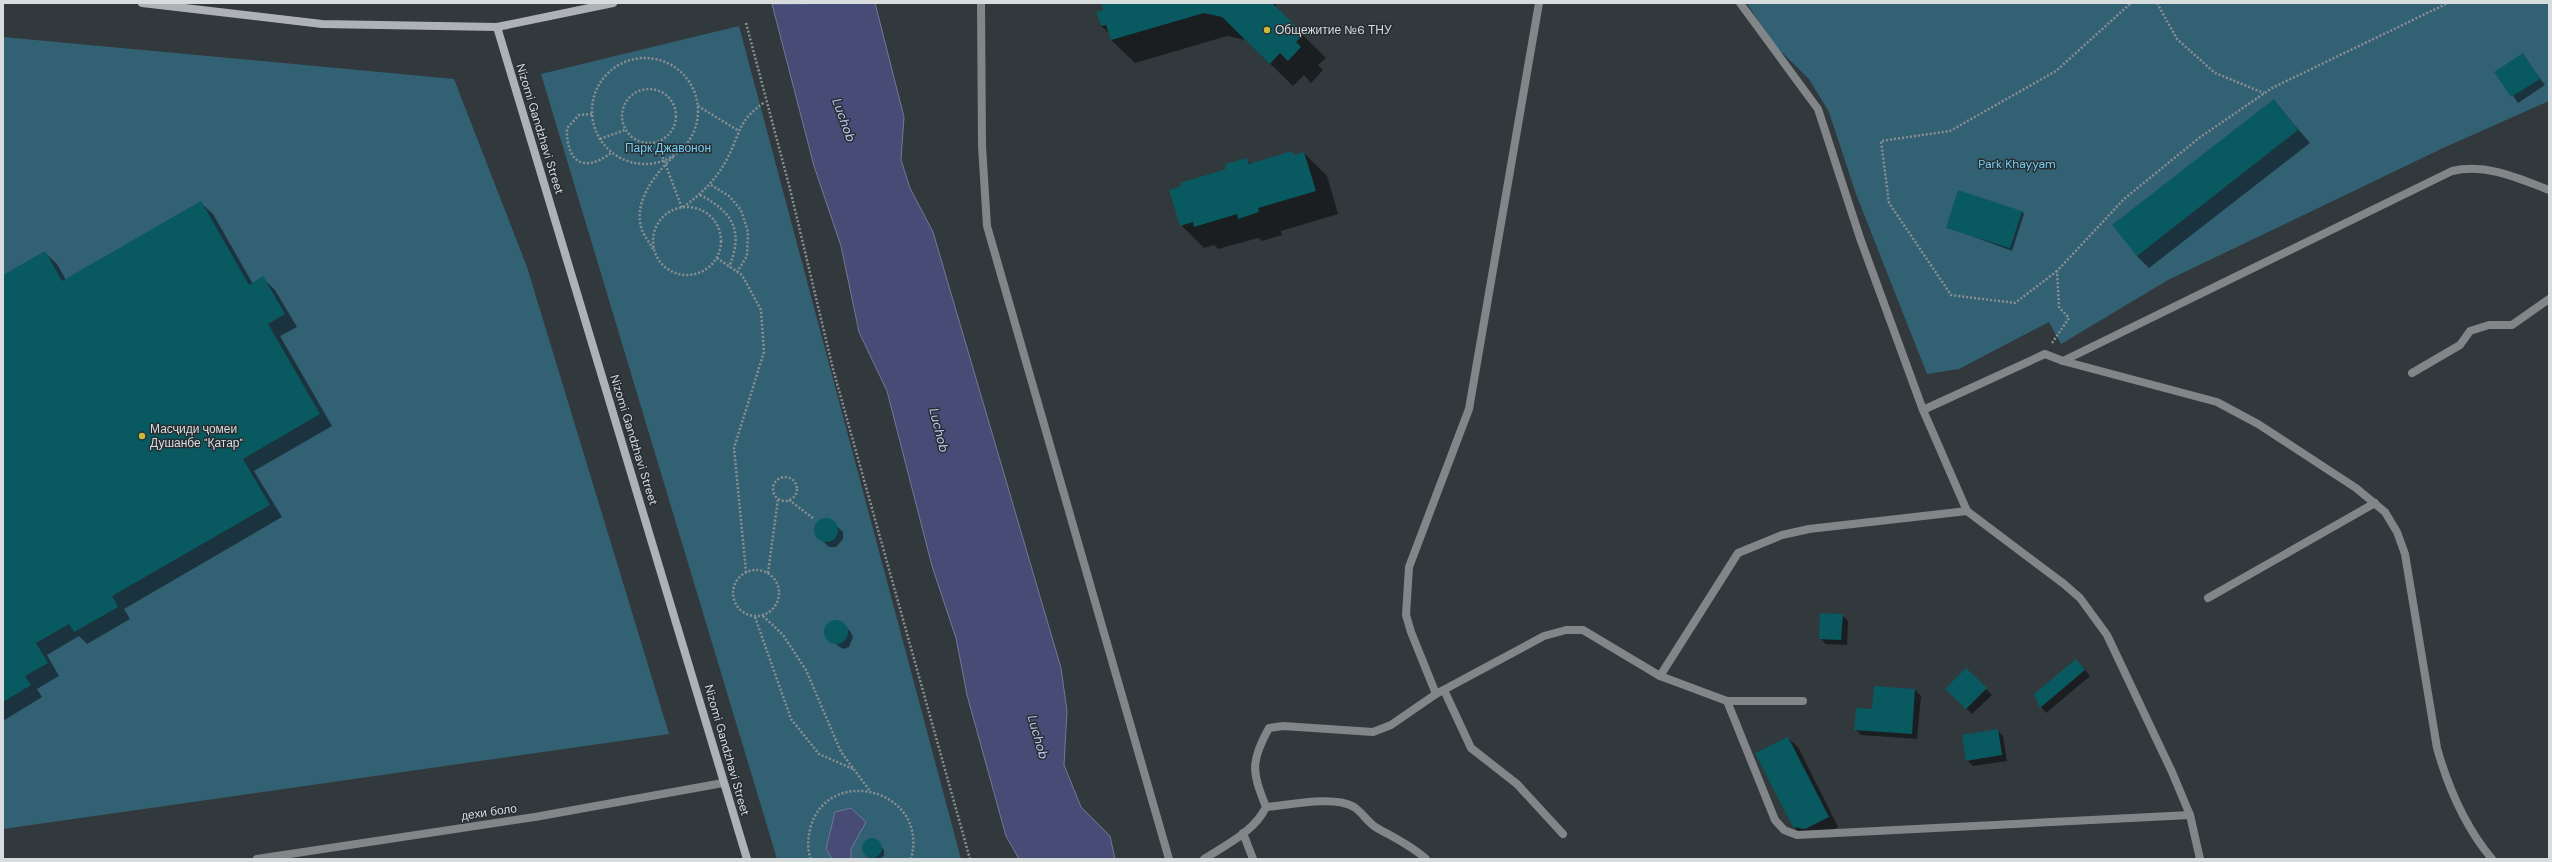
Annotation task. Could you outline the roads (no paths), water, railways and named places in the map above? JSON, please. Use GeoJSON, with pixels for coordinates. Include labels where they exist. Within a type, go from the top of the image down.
{"type":"FeatureCollection","features":[{"type":"Feature","properties":{"kind":"street"},"geometry":{"type":"LineString","coordinates":[[147,3],[322,24],[496,27],[614,3]]}},
{"type":"Feature","properties":{"kind":"street"},"geometry":{"type":"LineString","coordinates":[[981,3],[982,146],[987,226],[1169,859]]}},
{"type":"Feature","properties":{"kind":"street"},"geometry":{"type":"LineString","coordinates":[[1539,3],[1469,409],[1409,567],[1406,615],[1411,632],[1440,692],[1471,748],[1516,784],[1563,834]]}},
{"type":"Feature","properties":{"kind":"street"},"geometry":{"type":"LineString","coordinates":[[1740,3],[1818,109],[1860,238],[1923,410],[1967,511],[2064,584],[2080,598],[2107,635],[2172,772],[2190,815],[2200,859]]}},
{"type":"Feature","properties":{"kind":"street","name":"Nizomi Gandzhavi Street"},"geometry":{"type":"LineString","coordinates":[[496,27],[747,859]]}},
{"type":"Feature","properties":{"kind":"street"},"geometry":{"type":"LineString","coordinates":[[2063,361],[2452,170],[2470,167],[2485,169],[2549,190]]}},
{"type":"Feature","properties":{"kind":"street"},"geometry":{"type":"LineString","coordinates":[[2412,373],[2460,345],[2470,331],[2489,325],[2512,324],[2549,299]]}},
{"type":"Feature","properties":{"kind":"street"},"geometry":{"type":"LineString","coordinates":[[1923,410],[2045,354],[2063,361],[2217,402],[2258,424],[2356,488],[2385,512],[2393,525],[2405,554],[2437,748],[2444,772],[2465,818],[2492,859]]}},
{"type":"Feature","properties":{"kind":"street"},"geometry":{"type":"LineString","coordinates":[[2208,598],[2375,503]]}},
{"type":"Feature","properties":{"kind":"street"},"geometry":{"type":"LineString","coordinates":[[1660,676],[1738,553],[1782,535],[1809,529],[1967,511]]}},
{"type":"Feature","properties":{"kind":"street"},"geometry":{"type":"LineString","coordinates":[[1204,859],[1243,833],[1262,815],[1266,807],[1256,781],[1254,763],[1269,728],[1283,726],[1373,732],[1390,725],[1440,692],[1544,636],[1566,630],[1583,630],[1660,676],[1727,701],[1803,701]]}},
{"type":"Feature","properties":{"kind":"street"},"geometry":{"type":"LineString","coordinates":[[1727,701],[1775,820],[1784,830],[1797,835],[2190,815]]}},
{"type":"Feature","properties":{"kind":"street","name":"дехи боло"},"geometry":{"type":"LineString","coordinates":[[257,859],[535,817],[723,783]]}},
{"type":"Feature","properties":{"kind":"street"},"geometry":{"type":"LineString","coordinates":[[1266,807],[1322,802],[1337,802],[1353,806],[1364,814],[1372,825],[1419,853],[1426,859]]}},
{"type":"Feature","properties":{"kind":"street"},"geometry":{"type":"LineString","coordinates":[[1243,833],[1253,859]]}},
{"type":"Feature","properties":{"kind":"water","name":"Luchob"},"geometry":{"type":"Polygon","coordinates":[[[875,3],[904,117],[901,160],[910,188],[933,232],[1061,668],[1067,711],[1064,765],[1081,807],[1110,836],[1115,859],[1019,859],[1006,836],[967,695],[956,638],[932,566],[887,391],[859,332],[841,246],[814,166],[772,4],[875,3]]]}},
{"type":"Feature","properties":{"kind":"water"},"geometry":{"type":"Polygon","coordinates":[[[851,808],[866,822],[851,849],[851,859],[832,859],[826,849],[835,812],[851,808]]]}},
{"type":"Feature","properties":{"kind":"place","name":"Общежитие №6 ТНУ"},"geometry":{"type":"Point","coordinates":[1267,30]}},
{"type":"Feature","properties":{"kind":"place","name":"Масҷиди ҷомеи Душанбе \"Қатар\""},"geometry":{"type":"Point","coordinates":[142,436]}},
{"type":"Feature","properties":{"kind":"park label","name":"Парк Джавонон"},"geometry":{"type":"Point","coordinates":[668,148]}},
{"type":"Feature","properties":{"kind":"park label","name":"Park Khayyam"},"geometry":{"type":"Point","coordinates":[2017,164]}}]}
